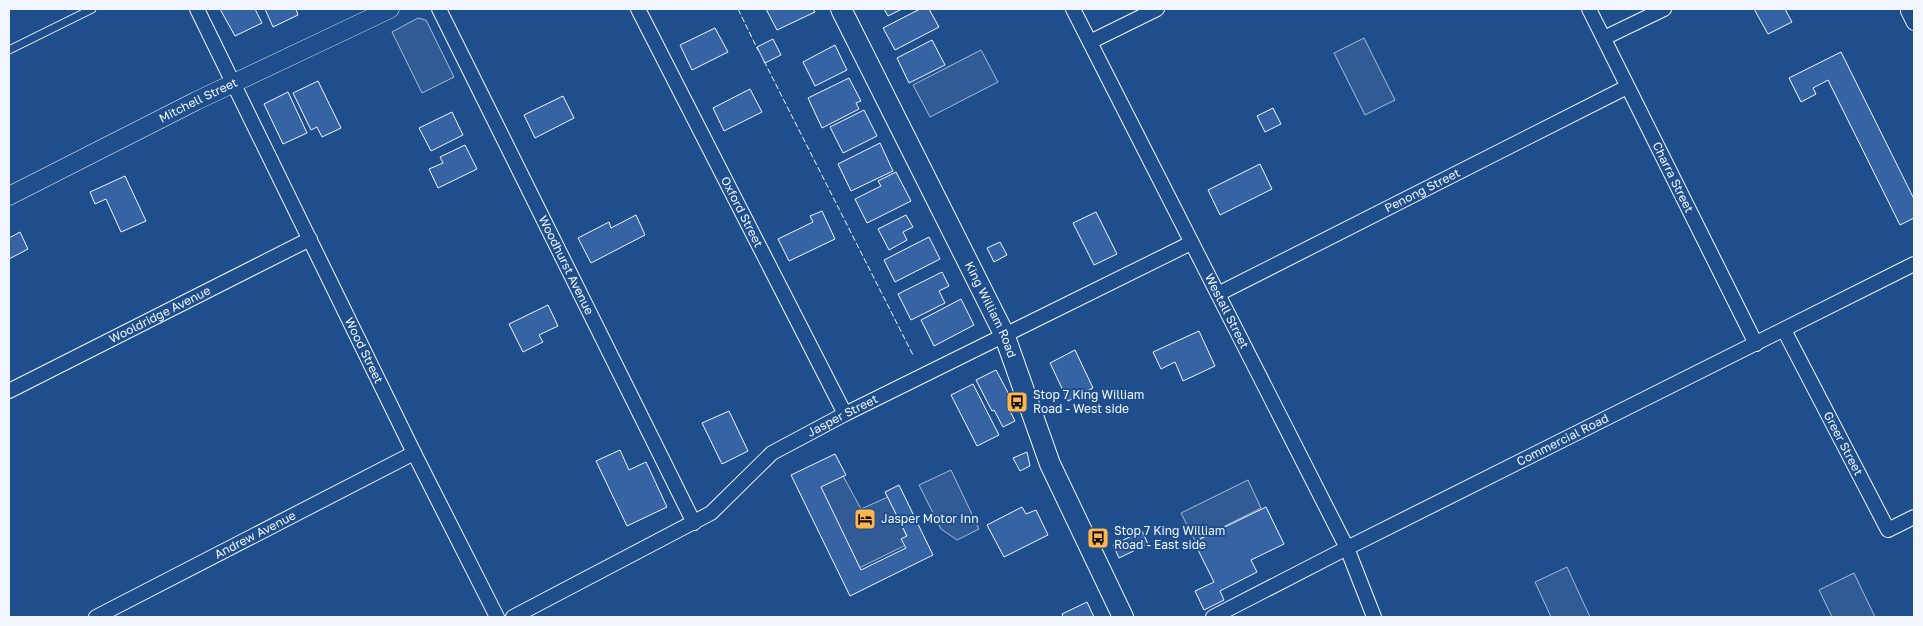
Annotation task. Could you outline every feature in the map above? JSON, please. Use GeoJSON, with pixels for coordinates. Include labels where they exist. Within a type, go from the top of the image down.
{"type":"FeatureCollection","features":[{"type":"Feature","properties":{"kind":"main road","name":"King William Road"},"geometry":{"type":"LineString","coordinates":[[841,9],[1004,334],[1050,464],[1123,617]]}},
{"type":"Feature","properties":{"kind":"street","name":"Wood Street"},"geometry":{"type":"LineString","coordinates":[[197,9],[496,617]]}},
{"type":"Feature","properties":{"kind":"street","name":"Mitchell Street"},"geometry":{"type":"LineString","coordinates":[[9,196],[234,83],[390,9]]}},
{"type":"Feature","properties":{"kind":"street","name":"Woodhurst Avenue"},"geometry":{"type":"LineString","coordinates":[[439,9],[694,523]]}},
{"type":"Feature","properties":{"kind":"street","name":"Oxford Street"},"geometry":{"type":"LineString","coordinates":[[638,9],[845,414]]}},
{"type":"Feature","properties":{"kind":"street","name":"Westall Street"},"geometry":{"type":"LineString","coordinates":[[1073,9],[1347,548],[1374,617]]}},
{"type":"Feature","properties":{"kind":"street"},"geometry":{"type":"LineString","coordinates":[[1090,42],[1158,9]]}},
{"type":"Feature","properties":{"kind":"street","name":"Charra Street"},"geometry":{"type":"LineString","coordinates":[[1588,9],[1756,344]]}},
{"type":"Feature","properties":{"kind":"street"},"geometry":{"type":"LineString","coordinates":[[1604,38],[1664,9]]}},
{"type":"Feature","properties":{"kind":"street","name":"Penong Street"},"geometry":{"type":"LineString","coordinates":[[1218,294],[1627,87]]}},
{"type":"Feature","properties":{"kind":"street","name":"Wooldridge Avenue"},"geometry":{"type":"LineString","coordinates":[[9,391],[310,239]]}},
{"type":"Feature","properties":{"kind":"street","name":"Jasper Street"},"geometry":{"type":"LineString","coordinates":[[513,617],[711,513],[772,453],[1004,334],[1191,243]]}},
{"type":"Feature","properties":{"kind":"street","name":"Commercial Road"},"geometry":{"type":"LineString","coordinates":[[1213,617],[1914,264]]}},
{"type":"Feature","properties":{"kind":"street","name":"Greer Street"},"geometry":{"type":"LineString","coordinates":[[1784,330],[1888,530],[1914,517]]}},
{"type":"Feature","properties":{"kind":"street","name":"Andrew Avenue"},"geometry":{"type":"LineString","coordinates":[[96,617],[414,453]]}},
{"type":"Feature","properties":{"kind":"lane"},"geometry":{"type":"LineString","coordinates":[[9,50],[92,9]]}},
{"type":"Feature","properties":{"kind":"shaded area"},"geometry":{"type":"Polygon","coordinates":[[[418,18],[426,20],[454,77],[422,93],[392,32],[418,18]]]}},
{"type":"Feature","properties":{"kind":"shaded area"},"geometry":{"type":"Polygon","coordinates":[[[1364,38],[1395,100],[1365,115],[1334,53],[1364,38]]]}},
{"type":"Feature","properties":{"kind":"shaded area"},"geometry":{"type":"Polygon","coordinates":[[[981,50],[998,82],[930,117],[913,85],[981,50]]]}},
{"type":"Feature","properties":{"kind":"shaded area"},"geometry":{"type":"Polygon","coordinates":[[[951,470],[979,529],[957,540],[941,529],[919,485],[951,470]]]}},
{"type":"Feature","properties":{"kind":"shaded area"},"geometry":{"type":"Polygon","coordinates":[[[842,474],[861,509],[888,497],[910,543],[859,568],[818,486],[842,474]]]}},
{"type":"Feature","properties":{"kind":"shaded area"},"geometry":{"type":"Polygon","coordinates":[[[1248,480],[1261,508],[1195,541],[1181,513],[1248,480]]]}},
{"type":"Feature","properties":{"kind":"shaded area"},"geometry":{"type":"Polygon","coordinates":[[[1567,567],[1590,617],[1551,617],[1535,582],[1567,567]]]}},
{"type":"Feature","properties":{"kind":"shaded area"},"geometry":{"type":"Polygon","coordinates":[[[1854,573],[1875,617],[1832,617],[1819,590],[1854,573]]]}},
{"type":"Feature","properties":{"kind":"building"},"geometry":{"type":"Polygon","coordinates":[[[220,9],[255,9],[262,23],[235,36],[220,9]]]}},
{"type":"Feature","properties":{"kind":"building"},"geometry":{"type":"Polygon","coordinates":[[[265,9],[296,9],[298,15],[273,27],[265,9]]]}},
{"type":"Feature","properties":{"kind":"building"},"geometry":{"type":"Polygon","coordinates":[[[766,9],[813,9],[815,12],[777,30],[766,9]]]}},
{"type":"Feature","properties":{"kind":"building"},"geometry":{"type":"Polygon","coordinates":[[[884,9],[902,9],[888,16],[884,9]]]}},
{"type":"Feature","properties":{"kind":"building"},"geometry":{"type":"Polygon","coordinates":[[[920,9],[929,9],[939,27],[895,50],[883,28],[920,9]]]}},
{"type":"Feature","properties":{"kind":"building"},"geometry":{"type":"Polygon","coordinates":[[[1754,9],[1785,9],[1792,22],[1768,34],[1754,9]]]}},
{"type":"Feature","properties":{"kind":"building"},"geometry":{"type":"Polygon","coordinates":[[[715,28],[728,52],[692,70],[680,45],[715,28]]]}},
{"type":"Feature","properties":{"kind":"building"},"geometry":{"type":"Polygon","coordinates":[[[773,39],[781,55],[765,63],[757,47],[773,39]]]}},
{"type":"Feature","properties":{"kind":"building"},"geometry":{"type":"Polygon","coordinates":[[[932,40],[945,65],[909,83],[897,58],[932,40]]]}},
{"type":"Feature","properties":{"kind":"building"},"geometry":{"type":"Polygon","coordinates":[[[835,45],[847,70],[815,86],[803,62],[835,45]]]}},
{"type":"Feature","properties":{"kind":"building"},"geometry":{"type":"Polygon","coordinates":[[[1841,52],[1914,199],[1914,218],[1900,225],[1828,80],[1813,88],[1816,94],[1801,102],[1789,78],[1841,52]]]}},
{"type":"Feature","properties":{"kind":"building"},"geometry":{"type":"Polygon","coordinates":[[[849,78],[861,101],[856,103],[859,109],[822,128],[808,98],[849,78]]]}},
{"type":"Feature","properties":{"kind":"building"},"geometry":{"type":"Polygon","coordinates":[[[318,81],[341,128],[322,137],[317,127],[311,130],[293,93],[318,81]]]}},
{"type":"Feature","properties":{"kind":"building"},"geometry":{"type":"Polygon","coordinates":[[[750,89],[762,112],[724,131],[713,108],[750,89]]]}},
{"type":"Feature","properties":{"kind":"building"},"geometry":{"type":"Polygon","coordinates":[[[288,92],[307,133],[283,144],[264,104],[288,92]]]}},
{"type":"Feature","properties":{"kind":"building"},"geometry":{"type":"Polygon","coordinates":[[[563,96],[574,118],[535,138],[524,115],[563,96]]]}},
{"type":"Feature","properties":{"kind":"building"},"geometry":{"type":"Polygon","coordinates":[[[1273,108],[1281,124],[1265,132],[1257,116],[1273,108]]]}},
{"type":"Feature","properties":{"kind":"building"},"geometry":{"type":"Polygon","coordinates":[[[864,110],[877,136],[843,153],[830,127],[864,110]]]}},
{"type":"Feature","properties":{"kind":"building"},"geometry":{"type":"Polygon","coordinates":[[[452,112],[463,135],[431,151],[419,128],[452,112]]]}},
{"type":"Feature","properties":{"kind":"building"},"geometry":{"type":"Polygon","coordinates":[[[880,143],[893,171],[851,191],[838,164],[880,143]]]}},
{"type":"Feature","properties":{"kind":"building"},"geometry":{"type":"Polygon","coordinates":[[[465,145],[477,169],[438,188],[429,169],[443,163],[440,157],[465,145]]]}},
{"type":"Feature","properties":{"kind":"building"},"geometry":{"type":"Polygon","coordinates":[[[1260,164],[1272,189],[1220,215],[1208,190],[1260,164]]]}},
{"type":"Feature","properties":{"kind":"building"},"geometry":{"type":"Polygon","coordinates":[[[896,172],[911,201],[867,223],[855,199],[881,186],[878,181],[896,172]]]}},
{"type":"Feature","properties":{"kind":"building"},"geometry":{"type":"Polygon","coordinates":[[[125,176],[146,221],[121,232],[106,199],[95,204],[90,192],[125,176]]]}},
{"type":"Feature","properties":{"kind":"building"},"geometry":{"type":"Polygon","coordinates":[[[822,211],[835,239],[789,261],[778,239],[813,222],[810,216],[822,211]]]}},
{"type":"Feature","properties":{"kind":"building"},"geometry":{"type":"Polygon","coordinates":[[[1096,212],[1117,254],[1094,265],[1073,223],[1096,212]]]}},
{"type":"Feature","properties":{"kind":"building"},"geometry":{"type":"Polygon","coordinates":[[[636,215],[645,235],[591,263],[578,238],[609,222],[611,228],[636,215]]]}},
{"type":"Feature","properties":{"kind":"building"},"geometry":{"type":"Polygon","coordinates":[[[906,215],[913,227],[903,232],[907,240],[889,250],[878,229],[906,215]]]}},
{"type":"Feature","properties":{"kind":"building"},"geometry":{"type":"Polygon","coordinates":[[[20,232],[28,249],[9,259],[9,238],[20,232]]]}},
{"type":"Feature","properties":{"kind":"building"},"geometry":{"type":"Polygon","coordinates":[[[929,237],[940,259],[895,282],[884,260],[929,237]]]}},
{"type":"Feature","properties":{"kind":"building"},"geometry":{"type":"Polygon","coordinates":[[[1000,242],[1007,255],[994,262],[987,248],[1000,242]]]}},
{"type":"Feature","properties":{"kind":"building"},"geometry":{"type":"Polygon","coordinates":[[[942,272],[949,286],[939,291],[945,303],[911,320],[898,294],[942,272]]]}},
{"type":"Feature","properties":{"kind":"building"},"geometry":{"type":"Polygon","coordinates":[[[961,299],[974,325],[934,346],[921,320],[961,299]]]}},
{"type":"Feature","properties":{"kind":"building"},"geometry":{"type":"Polygon","coordinates":[[[548,305],[558,326],[539,335],[543,342],[523,352],[509,324],[548,305]]]}},
{"type":"Feature","properties":{"kind":"building"},"geometry":{"type":"Polygon","coordinates":[[[1199,331],[1215,366],[1183,381],[1175,362],[1161,369],[1153,352],[1199,331]]]}},
{"type":"Feature","properties":{"kind":"building"},"geometry":{"type":"Polygon","coordinates":[[[1075,350],[1093,388],[1068,401],[1050,363],[1075,350]]]}},
{"type":"Feature","properties":{"kind":"building"},"geometry":{"type":"Polygon","coordinates":[[[996,370],[1013,402],[1007,405],[1015,421],[1003,427],[994,410],[992,411],[976,380],[996,370]]]}},
{"type":"Feature","properties":{"kind":"building"},"geometry":{"type":"Polygon","coordinates":[[[973,384],[999,435],[977,446],[951,395],[973,384]]]}},
{"type":"Feature","properties":{"kind":"building"},"geometry":{"type":"Polygon","coordinates":[[[729,411],[748,451],[722,464],[702,423],[729,411]]]}},
{"type":"Feature","properties":{"kind":"building"},"geometry":{"type":"Polygon","coordinates":[[[620,450],[629,470],[646,462],[667,507],[627,526],[596,461],[620,450]]]}},
{"type":"Feature","properties":{"kind":"building"},"geometry":{"type":"Polygon","coordinates":[[[1027,452],[1030,466],[1020,471],[1013,458],[1027,452]]]}},
{"type":"Feature","properties":{"kind":"building"},"geometry":{"type":"Polygon","coordinates":[[[835,454],[846,475],[821,487],[861,570],[906,548],[901,539],[907,536],[885,492],[899,485],[933,555],[850,596],[791,475],[835,454]]]}},
{"type":"Feature","properties":{"kind":"building"},"geometry":{"type":"Polygon","coordinates":[[[1022,507],[1026,514],[1036,510],[1048,535],[1004,557],[987,525],[1022,507]]]}},
{"type":"Feature","properties":{"kind":"building"},"geometry":{"type":"Polygon","coordinates":[[[1266,507],[1284,544],[1251,560],[1257,572],[1220,591],[1224,600],[1204,610],[1195,591],[1214,582],[1194,542],[1266,507]]]}},
{"type":"Feature","properties":{"kind":"building"},"geometry":{"type":"Polygon","coordinates":[[[1142,531],[1148,544],[1119,558],[1113,545],[1142,531]]]}},
{"type":"Feature","properties":{"kind":"building"},"geometry":{"type":"Polygon","coordinates":[[[1087,602],[1094,617],[1063,617],[1062,614],[1087,602]]]}},
{"type":"Feature","properties":{"kind":"fence"},"geometry":{"type":"LineString","coordinates":[[738,9],[758,50]]}},
{"type":"Feature","properties":{"kind":"fence"},"geometry":{"type":"LineString","coordinates":[[764,61],[913,355]]}},
{"type":"Feature","properties":{"kind":"place","name":"Stop 7 King William Road - West side"},"geometry":{"type":"Point","coordinates":[1017,402]}},
{"type":"Feature","properties":{"kind":"place","name":"Jasper Motor Inn"},"geometry":{"type":"Point","coordinates":[865,519]}},
{"type":"Feature","properties":{"kind":"place","name":"Stop 7 King William Road - East side"},"geometry":{"type":"Point","coordinates":[1098,538]}}]}
